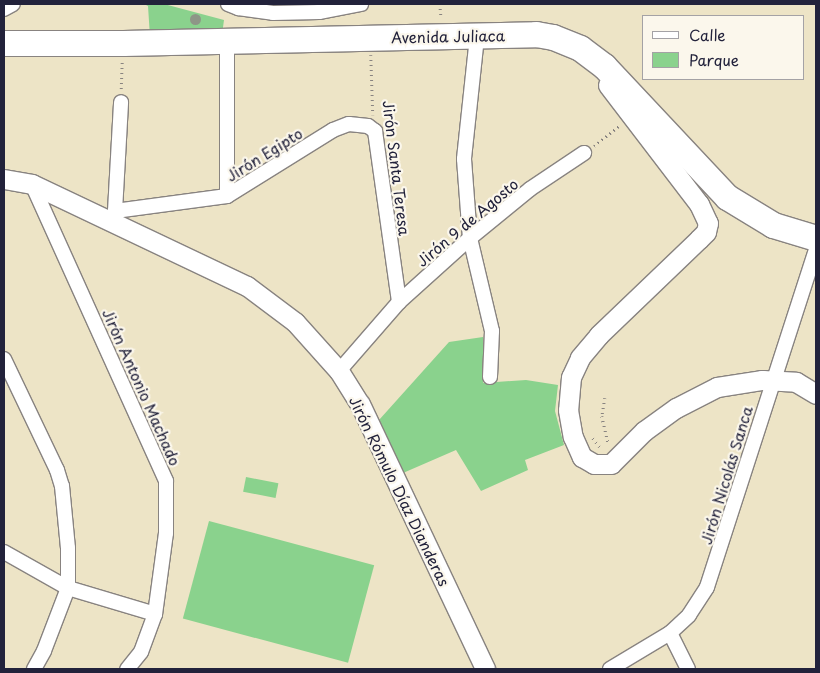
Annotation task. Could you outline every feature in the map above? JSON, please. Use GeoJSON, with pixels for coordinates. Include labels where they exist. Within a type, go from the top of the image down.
{"type":"FeatureCollection","features":[{"type":"Feature","properties":{"kind":"highway","name":"Avenida Juliaca"},"geometry":{"type":"LineString","coordinates":[[4,42],[123,43],[477,37],[536,34],[580,48],[620,83],[727,197],[772,225],[816,238]]}},
{"type":"Feature","properties":{"kind":"street"},"geometry":{"type":"LineString","coordinates":[[4,9],[13,4]]}},
{"type":"Feature","properties":{"kind":"street"},"geometry":{"type":"LineString","coordinates":[[228,4],[238,8],[272,13],[319,12],[361,4]]}},
{"type":"Feature","properties":{"kind":"street"},"geometry":{"type":"LineString","coordinates":[[477,37],[464,158],[470,238],[492,331],[490,377]]}},
{"type":"Feature","properties":{"kind":"street"},"geometry":{"type":"LineString","coordinates":[[227,40],[227,196]]}},
{"type":"Feature","properties":{"kind":"street"},"geometry":{"type":"LineString","coordinates":[[580,48],[699,204],[708,223],[699,239],[599,335],[580,358],[571,377],[568,410],[578,450],[587,462],[602,466],[611,464],[644,431],[695,396],[717,387],[773,381],[796,382],[816,394]]}},
{"type":"Feature","properties":{"kind":"street"},"geometry":{"type":"LineString","coordinates":[[113,216],[121,102]]}},
{"type":"Feature","properties":{"kind":"street","name":"Jirón Egipto"},"geometry":{"type":"LineString","coordinates":[[113,216],[227,196],[342,126],[362,125],[375,131]]}},
{"type":"Feature","properties":{"kind":"street","name":"Jirón Santa Teresa"},"geometry":{"type":"LineString","coordinates":[[375,131],[399,302]]}},
{"type":"Feature","properties":{"kind":"street","name":"Jirón 9 de Agosto"},"geometry":{"type":"LineString","coordinates":[[339,371],[399,302],[470,238],[530,189],[584,153]]}},
{"type":"Feature","properties":{"kind":"street","name":"Jirón Rómulo Díaz Dianderas"},"geometry":{"type":"LineString","coordinates":[[4,179],[32,184],[113,216],[262,296],[295,322],[339,371],[360,404],[485,669]]}},
{"type":"Feature","properties":{"kind":"street","name":"Jirón Antonio Machado"},"geometry":{"type":"LineString","coordinates":[[32,184],[166,481],[166,534],[155,614],[141,652],[127,669]]}},
{"type":"Feature","properties":{"kind":"street","name":"Jirón Nicolás Sanca"},"geometry":{"type":"LineString","coordinates":[[610,669],[670,634],[690,615],[707,587],[816,250]]}},
{"type":"Feature","properties":{"kind":"street"},"geometry":{"type":"LineString","coordinates":[[4,359],[8,381],[50,453],[62,486],[68,548],[68,588],[44,651],[34,669]]}},
{"type":"Feature","properties":{"kind":"street"},"geometry":{"type":"LineString","coordinates":[[4,552],[68,588],[155,614]]}},
{"type":"Feature","properties":{"kind":"street"},"geometry":{"type":"LineString","coordinates":[[670,634],[688,669]]}},
{"type":"Feature","properties":{"kind":"path","name":"Jirón Santa Teresa"},"geometry":{"type":"LineString","coordinates":[[372,38],[371,89],[375,131]]}},
{"type":"Feature","properties":{"kind":"path"},"geometry":{"type":"LineString","coordinates":[[121,102],[123,43]]}},
{"type":"Feature","properties":{"kind":"path"},"geometry":{"type":"LineString","coordinates":[[584,153],[632,116]]}},
{"type":"Feature","properties":{"kind":"path"},"geometry":{"type":"LineString","coordinates":[[588,432],[600,447],[608,444],[602,416],[606,398]]}},
{"type":"Feature","properties":{"kind":"green space"},"geometry":{"type":"Polygon","coordinates":[[[144,4],[164,4],[224,20],[221,42],[150,37],[148,6],[144,4]]]}},
{"type":"Feature","properties":{"kind":"green space"},"geometry":{"type":"Polygon","coordinates":[[[483,337],[483,383],[526,380],[558,385],[555,411],[564,445],[525,460],[528,470],[481,491],[456,450],[403,473],[379,420],[449,342],[483,337]]]}},
{"type":"Feature","properties":{"kind":"green space"},"geometry":{"type":"Polygon","coordinates":[[[246,477],[278,483],[276,498],[243,492],[246,477]]]}},
{"type":"Feature","properties":{"kind":"green space"},"geometry":{"type":"Polygon","coordinates":[[[209,521],[374,565],[348,663],[183,619],[209,521]]]}}]}
